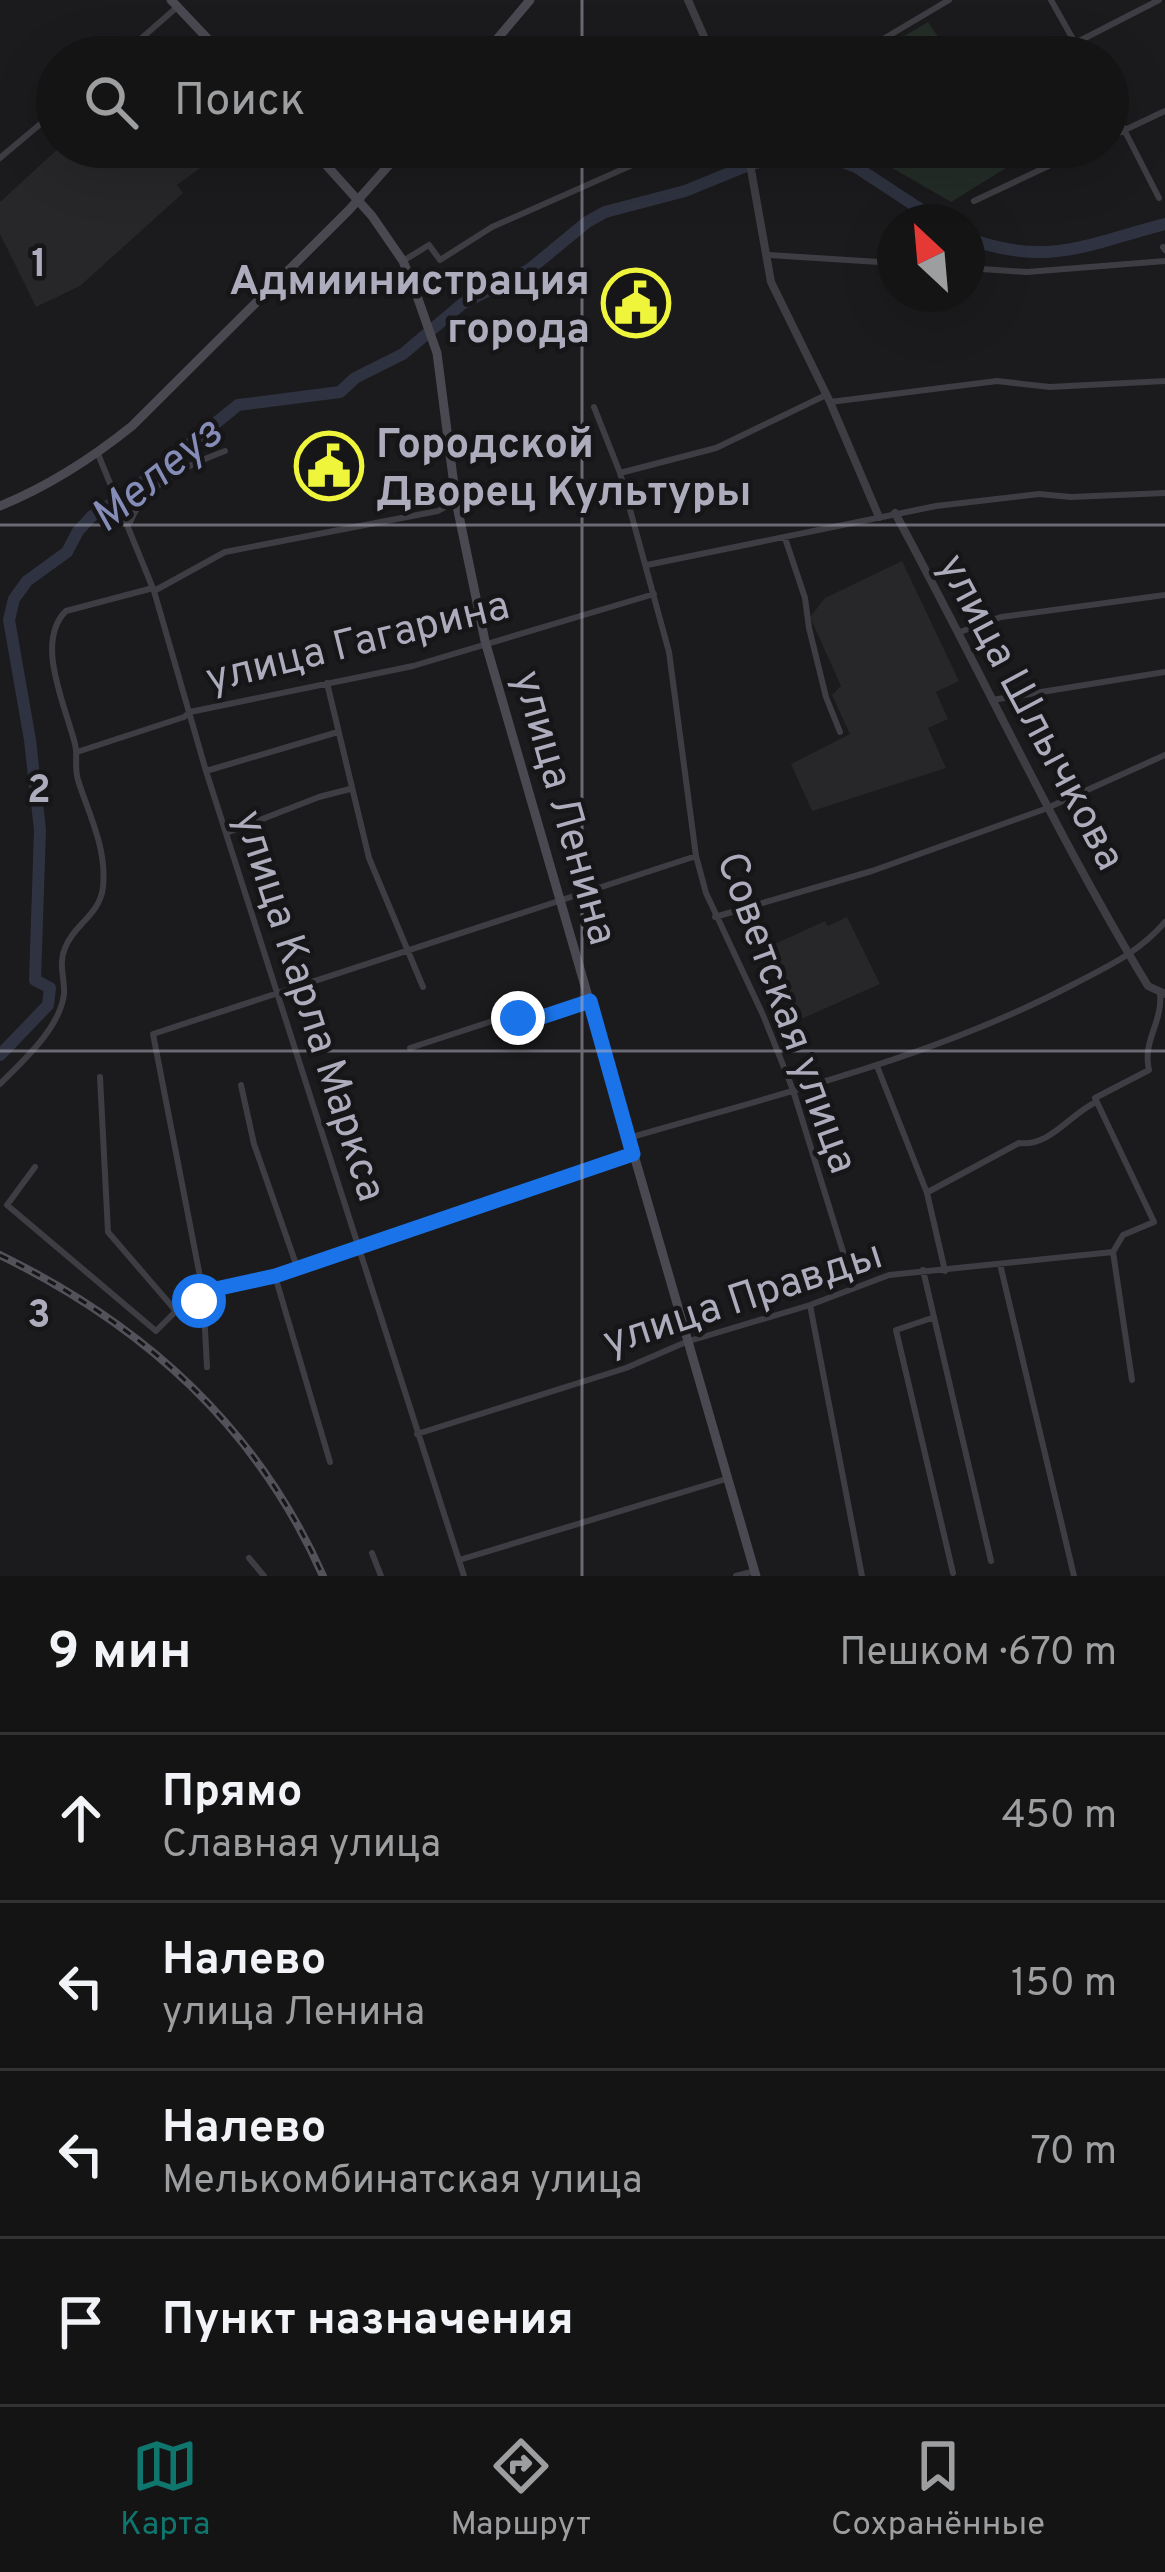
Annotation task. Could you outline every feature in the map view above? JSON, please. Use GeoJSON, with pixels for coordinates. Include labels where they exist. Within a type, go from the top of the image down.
{"type":"FeatureCollection","features":[{"type":"Feature","properties":{"kind":"main road"},"geometry":{"type":"LineString","coordinates":[[500,36],[530,0]]}},
{"type":"Feature","properties":{"kind":"main road"},"geometry":{"type":"LineString","coordinates":[[174,3],[205,36]]}},
{"type":"Feature","properties":{"kind":"main road","name":"улица Ленина"},"geometry":{"type":"LineString","coordinates":[[329,168],[403,261],[437,353],[456,501],[485,641],[756,1574]]}},
{"type":"Feature","properties":{"kind":"main road"},"geometry":{"type":"LineString","coordinates":[[0,506],[98,454],[189,371],[387,168]]}},
{"type":"Feature","properties":{"kind":"street"},"geometry":{"type":"LineString","coordinates":[[688,0],[704,36]]}},
{"type":"Feature","properties":{"kind":"street"},"geometry":{"type":"LineString","coordinates":[[888,36],[949,0]]}},
{"type":"Feature","properties":{"kind":"street"},"geometry":{"type":"LineString","coordinates":[[1051,0],[1071,36]]}},
{"type":"Feature","properties":{"kind":"street"},"geometry":{"type":"LineString","coordinates":[[1089,36],[1159,0]]}},
{"type":"Feature","properties":{"kind":"street"},"geometry":{"type":"LineString","coordinates":[[141,36],[174,3]]}},
{"type":"Feature","properties":{"kind":"street"},"geometry":{"type":"LineString","coordinates":[[1129,128],[1165,111]]}},
{"type":"Feature","properties":{"kind":"street"},"geometry":{"type":"LineString","coordinates":[[0,158],[36,128]]}},
{"type":"Feature","properties":{"kind":"street"},"geometry":{"type":"LineString","coordinates":[[1129,133],[1159,198]]}},
{"type":"Feature","properties":{"kind":"street"},"geometry":{"type":"LineString","coordinates":[[403,261],[429,245],[440,260],[492,226],[626,168]]}},
{"type":"Feature","properties":{"kind":"street"},"geometry":{"type":"LineString","coordinates":[[752,168],[771,282],[879,517]]}},
{"type":"Feature","properties":{"kind":"street"},"geometry":{"type":"LineString","coordinates":[[974,201],[1044,168]]}},
{"type":"Feature","properties":{"kind":"street"},"geometry":{"type":"LineString","coordinates":[[769,254],[877,262]]}},
{"type":"Feature","properties":{"kind":"street"},"geometry":{"type":"LineString","coordinates":[[985,269],[1027,272],[1165,261]]}},
{"type":"Feature","properties":{"kind":"street"},"geometry":{"type":"LineString","coordinates":[[620,473],[716,448],[828,398],[997,381],[1050,387],[1165,381]]}},
{"type":"Feature","properties":{"kind":"street","name":"Советская улица"},"geometry":{"type":"LineString","coordinates":[[594,407],[620,473],[654,594],[677,699],[696,856],[715,917],[793,1090],[854,1287]]}},
{"type":"Feature","properties":{"kind":"street"},"geometry":{"type":"LineString","coordinates":[[128,521],[161,482],[225,451]]}},
{"type":"Feature","properties":{"kind":"street","name":"улица Карла Маркса"},"geometry":{"type":"LineString","coordinates":[[98,454],[153,590],[206,772],[464,1576]]}},
{"type":"Feature","properties":{"kind":"street"},"geometry":{"type":"LineString","coordinates":[[647,566],[895,513],[1039,494],[1165,493]]}},
{"type":"Feature","properties":{"kind":"street"},"geometry":{"type":"LineString","coordinates":[[0,1084],[52,1025],[64,996],[62,953],[76,929],[96,911],[104,885],[101,845],[78,779],[77,752],[52,659],[57,622],[66,611],[153,590],[225,551],[438,511],[456,501]]}},
{"type":"Feature","properties":{"kind":"street","name":"улица Шлычкова"},"geometry":{"type":"LineString","coordinates":[[895,513],[960,632],[1045,808],[1148,986],[1162,994]]}},
{"type":"Feature","properties":{"kind":"street"},"geometry":{"type":"LineString","coordinates":[[784,538],[806,598],[808,628],[840,732]]}},
{"type":"Feature","properties":{"kind":"street","name":"улица Гагарина"},"geometry":{"type":"LineString","coordinates":[[77,752],[190,712],[469,651],[485,641],[654,594]]}},
{"type":"Feature","properties":{"kind":"street"},"geometry":{"type":"LineString","coordinates":[[960,632],[1001,617],[1165,595]]}},
{"type":"Feature","properties":{"kind":"street"},"geometry":{"type":"LineString","coordinates":[[992,700],[1165,672]]}},
{"type":"Feature","properties":{"kind":"street"},"geometry":{"type":"LineString","coordinates":[[327,682],[370,858],[423,987]]}},
{"type":"Feature","properties":{"kind":"street"},"geometry":{"type":"LineString","coordinates":[[206,772],[338,732]]}},
{"type":"Feature","properties":{"kind":"street"},"geometry":{"type":"LineString","coordinates":[[715,917],[872,871],[1045,808],[1165,755]]}},
{"type":"Feature","properties":{"kind":"street"},"geometry":{"type":"LineString","coordinates":[[226,832],[350,789]]}},
{"type":"Feature","properties":{"kind":"street"},"geometry":{"type":"LineString","coordinates":[[207,1367],[202,1292],[153,1034],[696,856]]}},
{"type":"Feature","properties":{"kind":"street"},"geometry":{"type":"LineString","coordinates":[[628,1138],[877,1066],[1039,1003],[1130,955],[1165,922]]}},
{"type":"Feature","properties":{"kind":"street"},"geometry":{"type":"LineString","coordinates":[[1132,1380],[1113,1252],[1123,1235],[1154,1222],[1096,1102],[1097,1096],[1149,1070],[1145,1055],[1160,1015],[1162,994]]}},
{"type":"Feature","properties":{"kind":"street"},"geometry":{"type":"LineString","coordinates":[[410,1048],[505,1017],[542,1017],[590,1001]]}},
{"type":"Feature","properties":{"kind":"street"},"geometry":{"type":"LineString","coordinates":[[877,1066],[927,1192],[945,1271]]}},
{"type":"Feature","properties":{"kind":"street"},"geometry":{"type":"LineString","coordinates":[[100,1077],[108,1232],[176,1311]]}},
{"type":"Feature","properties":{"kind":"street"},"geometry":{"type":"LineString","coordinates":[[241,1085],[254,1144],[297,1267]]}},
{"type":"Feature","properties":{"kind":"street"},"geometry":{"type":"LineString","coordinates":[[927,1192],[1019,1143],[1028,1145],[1063,1128],[1074,1113],[1096,1102]]}},
{"type":"Feature","properties":{"kind":"street"},"geometry":{"type":"LineString","coordinates":[[202,1292],[275,1276],[633,1154]]}},
{"type":"Feature","properties":{"kind":"street"},"geometry":{"type":"LineString","coordinates":[[35,1167],[7,1205],[156,1331],[176,1311],[199,1301],[202,1292]]}},
{"type":"Feature","properties":{"kind":"street","name":"улица Правды"},"geometry":{"type":"LineString","coordinates":[[417,1434],[626,1368],[686,1342],[810,1305],[889,1275],[1113,1252]]}},
{"type":"Feature","properties":{"kind":"street"},"geometry":{"type":"LineString","coordinates":[[1000,1264],[1074,1576]]}},
{"type":"Feature","properties":{"kind":"street"},"geometry":{"type":"LineString","coordinates":[[923,1270],[991,1562]]}},
{"type":"Feature","properties":{"kind":"street"},"geometry":{"type":"LineString","coordinates":[[275,1276],[330,1462]]}},
{"type":"Feature","properties":{"kind":"street"},"geometry":{"type":"LineString","coordinates":[[810,1305],[862,1576]]}},
{"type":"Feature","properties":{"kind":"street"},"geometry":{"type":"LineString","coordinates":[[932,1318],[896,1330],[953,1573]]}},
{"type":"Feature","properties":{"kind":"street"},"geometry":{"type":"LineString","coordinates":[[460,1560],[730,1478]]}},
{"type":"Feature","properties":{"kind":"street"},"geometry":{"type":"LineString","coordinates":[[372,1553],[381,1576]]}},
{"type":"Feature","properties":{"kind":"street"},"geometry":{"type":"LineString","coordinates":[[249,1558],[264,1576]]}},
{"type":"Feature","properties":{"kind":"street"},"geometry":{"type":"LineString","coordinates":[[736,1576],[756,1574]]}},
{"type":"Feature","properties":{"kind":"shaded area"},"geometry":{"type":"Polygon","coordinates":[[[928,22],[938,36],[904,36],[928,22]]]}},
{"type":"Feature","properties":{"kind":"shaded area"},"geometry":{"type":"Polygon","coordinates":[[[37,168],[200,168],[177,185],[183,193],[80,286],[36,307],[0,234],[0,202],[37,168]]]}},
{"type":"Feature","properties":{"kind":"shaded area"},"geometry":{"type":"Polygon","coordinates":[[[892,168],[1006,168],[951,202],[892,168]]]}},
{"type":"Feature","properties":{"kind":"shaded area"},"geometry":{"type":"Polygon","coordinates":[[[902,561],[959,681],[936,692],[948,719],[928,728],[946,768],[812,811],[791,764],[850,734],[832,695],[841,686],[810,617],[825,598],[902,561]]]}},
{"type":"Feature","properties":{"kind":"shaded area"},"geometry":{"type":"Polygon","coordinates":[[[847,917],[880,984],[799,1020],[766,948],[825,921],[828,926],[847,917]]]}},
{"type":"Feature","properties":{"kind":"waterway","name":"Мелеуз"},"geometry":{"type":"LineString","coordinates":[[0,1055],[48,1005],[50,988],[35,980],[40,830],[9,620],[14,599],[27,581],[67,552],[92,516],[133,490],[238,405],[340,392],[355,378],[403,354],[462,304],[530,269],[587,222],[742,168]]}},
{"type":"Feature","properties":{"kind":"waterway","name":"Мелеуз"},"geometry":{"type":"LineString","coordinates":[[858,168],[913,204]]}},
{"type":"Feature","properties":{"kind":"waterway","name":"Мелеуз"},"geometry":{"type":"LineString","coordinates":[[985,244],[1022,251],[1068,250],[1165,224]]}},
{"type":"Feature","properties":{"kind":"railway"},"geometry":{"type":"LineString","coordinates":[[0,1255],[102,1314],[191,1386],[265,1473],[323,1576]]}},
{"type":"Feature","properties":{"kind":"place","name":"Адмиинистрация города"},"geometry":{"type":"Point","coordinates":[636,303]}},
{"type":"Feature","properties":{"kind":"place","name":"Городской Дворец Культуры"},"geometry":{"type":"Point","coordinates":[329,466]}},
{"type":"Feature","properties":{"kind":"route"},"geometry":{"type":"LineString","coordinates":[[199,1301],[202,1292],[275,1276],[633,1154],[590,1001],[542,1017],[518,1018]]}}]}
